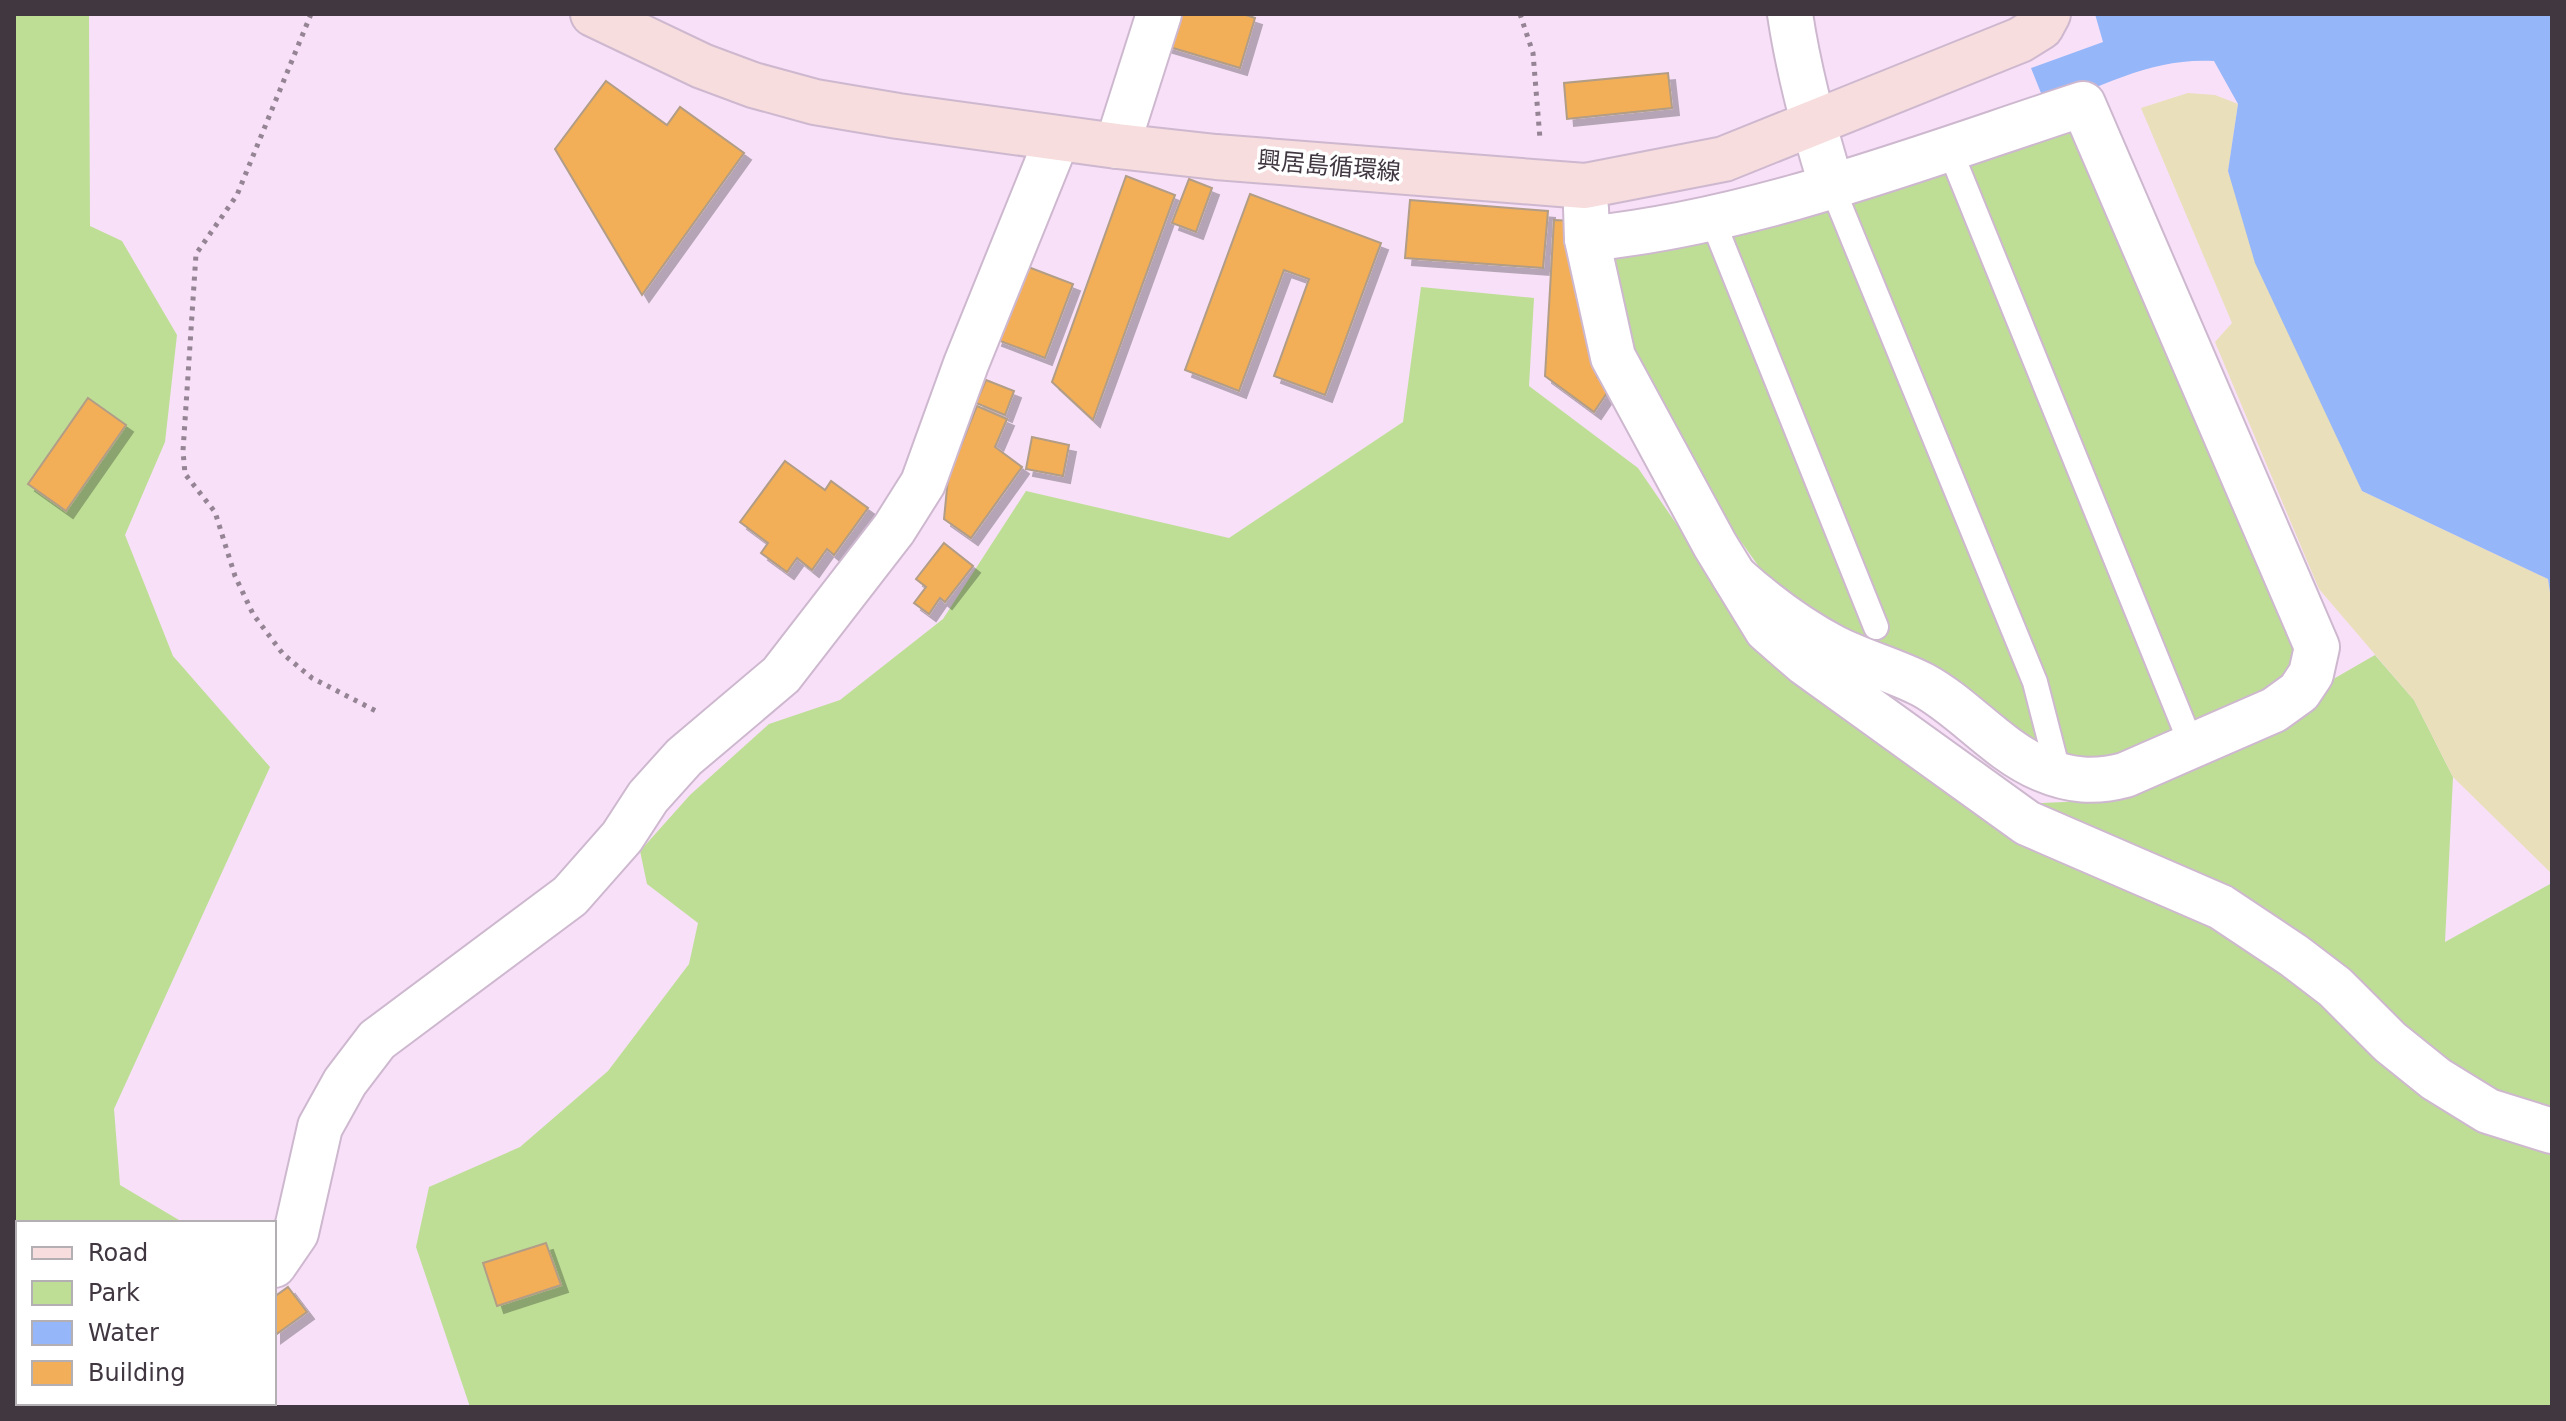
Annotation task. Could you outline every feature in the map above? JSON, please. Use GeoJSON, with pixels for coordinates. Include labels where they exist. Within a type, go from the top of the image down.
{"type":"FeatureCollection","features":[{"type":"Feature","properties":{"kind":"main road","name":"興居島循環線"},"geometry":{"type":"LineString","coordinates":[[593,14],[702,66],[753,85],[815,102],[1117,146],[1564,185],[1724,159],[1823,159],[2041,27],[2048,14]]}},
{"type":"Feature","properties":{"kind":"street"},"geometry":{"type":"LineString","coordinates":[[1117,146],[1159,14]]}},
{"type":"Feature","properties":{"kind":"street"},"geometry":{"type":"LineString","coordinates":[[1790,14],[1798,66],[1823,159]]}},
{"type":"Feature","properties":{"kind":"street"},"geometry":{"type":"LineString","coordinates":[[1587,239],[1671,229],[1712,219],[1823,159],[1949,148],[2083,104],[2317,647],[2311,674],[2299,692],[2274,710],[2125,775],[2101,781],[2080,780],[2041,769],[2019,756],[1925,686],[1834,648],[1762,601],[1734,576]]}},
{"type":"Feature","properties":{"kind":"street"},"geometry":{"type":"LineString","coordinates":[[276,1262],[296,1233],[320,1127],[345,1082],[377,1040],[570,896],[622,837],[648,797],[684,757],[781,675],[894,529],[923,483],[966,364],[1057,139]]}},
{"type":"Feature","properties":{"kind":"street"},"geometry":{"type":"LineString","coordinates":[[1564,185],[1587,239],[1613,357],[1715,545],[1767,630],[1805,663],[2027,823],[2221,907],[2335,987],[2390,1042],[2436,1079],[2488,1111],[2552,1131]]}},
{"type":"Feature","properties":{"kind":"lane"},"geometry":{"type":"LineString","coordinates":[[1949,148],[2192,746]]}},
{"type":"Feature","properties":{"kind":"lane"},"geometry":{"type":"LineString","coordinates":[[1823,159],[2035,682],[2059,775]]}},
{"type":"Feature","properties":{"kind":"lane"},"geometry":{"type":"LineString","coordinates":[[1712,219],[1876,627]]}},
{"type":"Feature","properties":{"kind":"path"},"geometry":{"type":"LineString","coordinates":[[311,14],[237,195],[196,254],[183,451],[185,474],[215,512],[235,576],[253,614],[283,654],[312,678],[376,711]]}},
{"type":"Feature","properties":{"kind":"path"},"geometry":{"type":"LineString","coordinates":[[1520,14],[1533,53],[1564,185]]}},
{"type":"Feature","properties":{"kind":"green space"},"geometry":{"type":"Polygon","coordinates":[[[14,14],[89,14],[90,226],[122,241],[177,335],[165,442],[125,535],[173,656],[270,767],[114,1109],[120,1185],[181,1221],[16,1221],[16,1405],[122,1405],[14,1407],[14,14]]]}},
{"type":"Feature","properties":{"kind":"green space"},"geometry":{"type":"Polygon","coordinates":[[[2076,119],[2297,638],[2287,687],[2111,772],[2073,768],[1828,627],[1772,585],[1737,536],[1625,353],[1600,251],[2076,119]]]}},
{"type":"Feature","properties":{"kind":"green space"},"geometry":{"type":"Polygon","coordinates":[[[1421,287],[1534,298],[1529,386],[1638,468],[1708,570],[1978,806],[2126,799],[2288,723],[2323,685],[2375,655],[2414,700],[2453,777],[2445,942],[2552,883],[2552,1407],[470,1407],[416,1247],[429,1187],[520,1147],[608,1071],[689,964],[698,923],[647,884],[640,851],[690,795],[769,724],[840,700],[943,619],[1026,491],[1229,538],[1403,422],[1421,287]]]}},
{"type":"Feature","properties":{"kind":"sand"},"geometry":{"type":"Polygon","coordinates":[[[2188,93],[2215,95],[2238,104],[2228,172],[2362,491],[2548,579],[2552,606],[2552,874],[2453,777],[2414,700],[2319,589],[2215,342],[2232,323],[2141,108],[2188,93]]]}},
{"type":"Feature","properties":{"kind":"water"},"geometry":{"type":"Polygon","coordinates":[[[2095,14],[2552,14],[2552,606],[2548,579],[2362,491],[2255,263],[2228,171],[2238,104],[2214,61],[2149,68],[2047,108],[2031,68],[2103,42],[2095,14]]]}},
{"type":"Feature","properties":{"kind":"building"},"geometry":{"type":"Polygon","coordinates":[[[1173,14],[1243,14],[1255,18],[1240,68],[1163,45],[1173,14]]]}},
{"type":"Feature","properties":{"kind":"building"},"geometry":{"type":"Polygon","coordinates":[[[1668,73],[1672,108],[1567,119],[1564,83],[1668,73]]]}},
{"type":"Feature","properties":{"kind":"building"},"geometry":{"type":"Polygon","coordinates":[[[606,81],[667,125],[680,107],[744,153],[642,295],[555,149],[606,81]]]}},
{"type":"Feature","properties":{"kind":"building"},"geometry":{"type":"Polygon","coordinates":[[[1126,176],[1175,195],[1093,420],[1052,382],[1126,176]]]}},
{"type":"Feature","properties":{"kind":"building"},"geometry":{"type":"Polygon","coordinates":[[[1189,179],[1212,188],[1196,232],[1172,223],[1189,179]]]}},
{"type":"Feature","properties":{"kind":"building"},"geometry":{"type":"Polygon","coordinates":[[[1250,194],[1381,243],[1325,395],[1274,376],[1309,279],[1284,270],[1239,391],[1185,370],[1250,194]]]}},
{"type":"Feature","properties":{"kind":"building"},"geometry":{"type":"Polygon","coordinates":[[[1410,200],[1548,211],[1543,268],[1405,258],[1410,200]]]}},
{"type":"Feature","properties":{"kind":"building"},"geometry":{"type":"Polygon","coordinates":[[[1554,220],[1574,221],[1597,377],[1611,387],[1594,412],[1545,376],[1554,220]]]}},
{"type":"Feature","properties":{"kind":"building"},"geometry":{"type":"Polygon","coordinates":[[[1023,265],[1073,284],[1045,358],[995,339],[1023,265]]]}},
{"type":"Feature","properties":{"kind":"building"},"geometry":{"type":"Polygon","coordinates":[[[986,380],[1014,391],[1005,415],[976,403],[986,380]]]}},
{"type":"Feature","properties":{"kind":"building"},"geometry":{"type":"Polygon","coordinates":[[[88,398],[126,425],[66,511],[28,484],[88,398]]]}},
{"type":"Feature","properties":{"kind":"building"},"geometry":{"type":"Polygon","coordinates":[[[977,406],[1007,419],[995,447],[1022,467],[971,538],[944,519],[948,478],[977,406]]]}},
{"type":"Feature","properties":{"kind":"building"},"geometry":{"type":"Polygon","coordinates":[[[1032,437],[1069,445],[1063,476],[1026,469],[1032,437]]]}},
{"type":"Feature","properties":{"kind":"building"},"geometry":{"type":"Polygon","coordinates":[[[785,461],[825,490],[831,481],[868,508],[834,555],[827,549],[812,570],[797,558],[787,572],[761,553],[768,543],[740,522],[785,461]]]}},
{"type":"Feature","properties":{"kind":"building"},"geometry":{"type":"Polygon","coordinates":[[[944,543],[973,566],[945,602],[940,598],[929,614],[914,603],[926,587],[916,579],[944,543]]]}},
{"type":"Feature","properties":{"kind":"building"},"geometry":{"type":"Polygon","coordinates":[[[546,1243],[561,1285],[497,1306],[483,1263],[546,1243]]]}},
{"type":"Feature","properties":{"kind":"building"},"geometry":{"type":"Polygon","coordinates":[[[288,1287],[307,1312],[276,1335],[276,1296],[288,1287]]]}}]}
